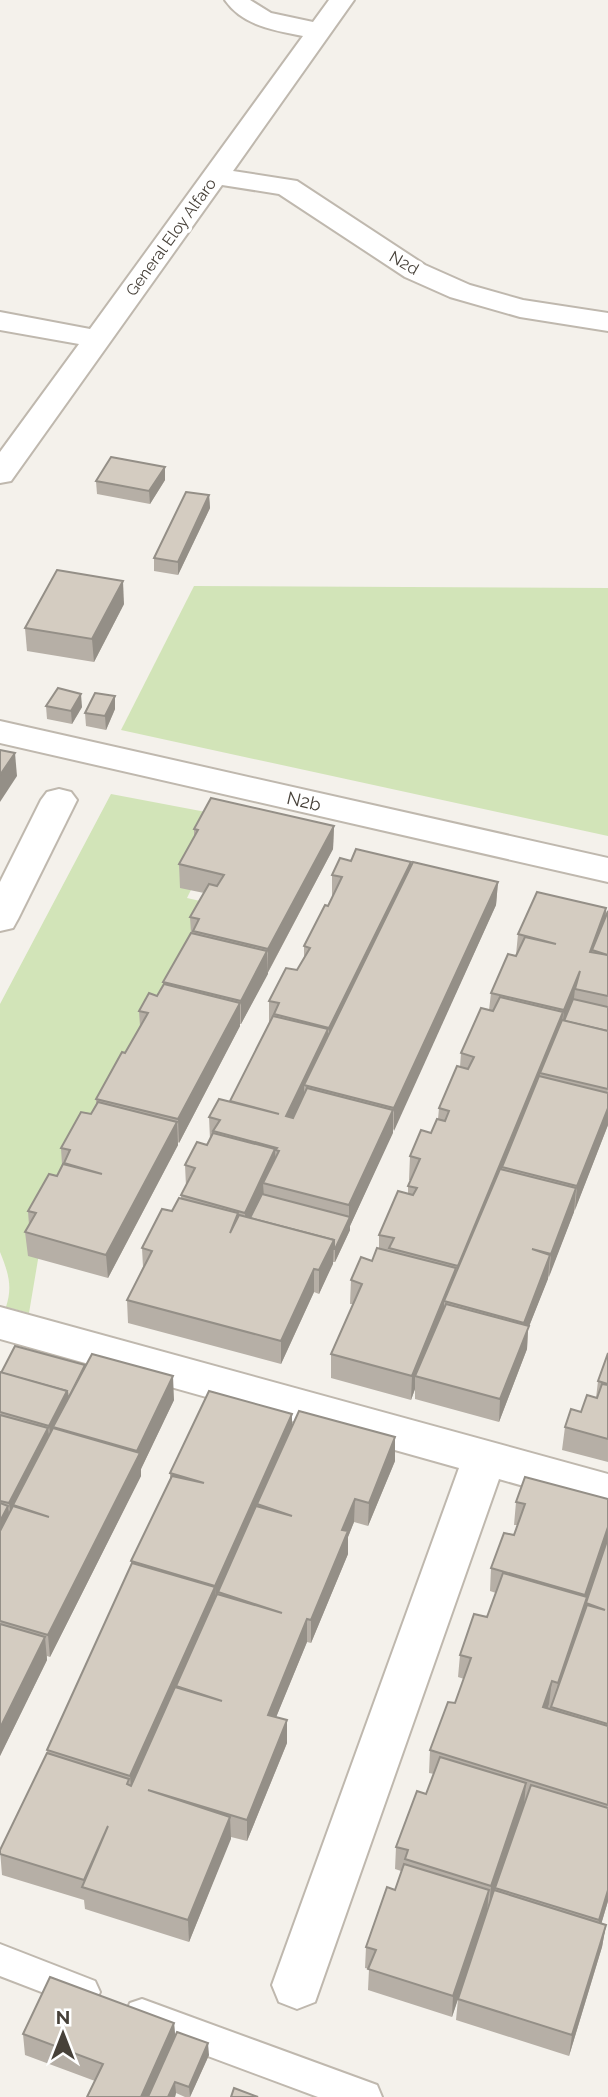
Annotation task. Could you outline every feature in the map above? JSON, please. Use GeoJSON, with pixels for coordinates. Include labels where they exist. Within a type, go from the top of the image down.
{"type":"FeatureCollection","features":[{"type":"Feature","properties":{"kind":"street"},"geometry":{"type":"LineString","coordinates":[[237,0],[242,9],[254,16],[320,31]]}},
{"type":"Feature","properties":{"kind":"street","name":"General Eloy Alfaro"},"geometry":{"type":"LineString","coordinates":[[0,474],[342,0]]}},
{"type":"Feature","properties":{"kind":"street","name":"N2d"},"geometry":{"type":"LineString","coordinates":[[215,176],[287,187],[415,271],[460,291],[520,308],[608,322]]}},
{"type":"Feature","properties":{"kind":"street"},"geometry":{"type":"LineString","coordinates":[[0,321],[97,339]]}},
{"type":"Feature","properties":{"kind":"street","name":"N2b"},"geometry":{"type":"LineString","coordinates":[[0,732],[608,870]]}},
{"type":"Feature","properties":{"kind":"street"},"geometry":{"type":"LineString","coordinates":[[0,919],[59,800]]}},
{"type":"Feature","properties":{"kind":"street"},"geometry":{"type":"LineString","coordinates":[[0,1323],[608,1492]]}},
{"type":"Feature","properties":{"kind":"street"},"geometry":{"type":"LineString","coordinates":[[297,1985],[484,1459]]}},
{"type":"Feature","properties":{"kind":"lane"},"geometry":{"type":"LineString","coordinates":[[0,1960],[364,2097]]}},
{"type":"Feature","properties":{"kind":"green space"},"geometry":{"type":"Polygon","coordinates":[[[194,586],[608,588],[608,836],[121,730],[194,586]]]}},
{"type":"Feature","properties":{"kind":"green space"},"geometry":{"type":"Polygon","coordinates":[[[111,794],[227,816],[187,898],[209,903],[46,1212],[29,1313],[6,1307],[9,1279],[0,1252],[0,1004],[111,794]]]}},
{"type":"Feature","properties":{"kind":"building"},"geometry":{"type":"Polygon","coordinates":[[[111,457],[165,467],[149,491],[96,481],[111,457]]]}},
{"type":"Feature","properties":{"kind":"building"},"geometry":{"type":"Polygon","coordinates":[[[186,492],[209,495],[178,562],[154,558],[186,492]]]}},
{"type":"Feature","properties":{"kind":"building"},"geometry":{"type":"Polygon","coordinates":[[[57,570],[123,581],[92,639],[25,628],[57,570]]]}},
{"type":"Feature","properties":{"kind":"building"},"geometry":{"type":"Polygon","coordinates":[[[58,688],[81,694],[71,711],[46,706],[58,688]]]}},
{"type":"Feature","properties":{"kind":"building"},"geometry":{"type":"Polygon","coordinates":[[[95,693],[115,696],[105,716],[85,713],[95,693]]]}},
{"type":"Feature","properties":{"kind":"building"},"geometry":{"type":"Polygon","coordinates":[[[0,750],[15,753],[0,775],[0,750]]]}},
{"type":"Feature","properties":{"kind":"building"},"geometry":{"type":"Polygon","coordinates":[[[211,798],[334,826],[268,949],[193,931],[199,919],[190,917],[209,884],[217,886],[224,875],[179,864],[198,830],[194,829],[211,798]]]}},
{"type":"Feature","properties":{"kind":"building"},"geometry":{"type":"Polygon","coordinates":[[[356,849],[411,862],[329,1028],[274,1014],[279,1003],[269,1001],[286,968],[297,970],[310,948],[304,946],[342,877],[332,875],[340,858],[351,861],[356,849]]]}},
{"type":"Feature","properties":{"kind":"building"},"geometry":{"type":"Polygon","coordinates":[[[413,862],[498,882],[394,1108],[304,1085],[413,862]]]}},
{"type":"Feature","properties":{"kind":"building"},"geometry":{"type":"Polygon","coordinates":[[[537,892],[606,908],[590,952],[608,955],[608,996],[575,989],[580,971],[564,1010],[491,993],[508,954],[516,956],[525,937],[556,944],[518,934],[537,892]]]}},
{"type":"Feature","properties":{"kind":"building"},"geometry":{"type":"Polygon","coordinates":[[[608,911],[608,955],[592,950],[608,911]]]}},
{"type":"Feature","properties":{"kind":"building"},"geometry":{"type":"Polygon","coordinates":[[[191,933],[267,951],[241,1001],[163,982],[191,933]]]}},
{"type":"Feature","properties":{"kind":"building"},"geometry":{"type":"Polygon","coordinates":[[[164,984],[240,1003],[178,1119],[96,1099],[148,1013],[139,1011],[149,993],[157,996],[164,984]]]}},
{"type":"Feature","properties":{"kind":"building"},"geometry":{"type":"Polygon","coordinates":[[[500,997],[563,1012],[458,1266],[389,1248],[394,1238],[379,1235],[398,1191],[413,1195],[417,1188],[408,1186],[420,1159],[410,1156],[421,1130],[431,1133],[437,1119],[445,1121],[449,1111],[439,1108],[457,1066],[468,1069],[474,1057],[461,1053],[481,1008],[493,1011],[500,997]]]}},
{"type":"Feature","properties":{"kind":"building"},"geometry":{"type":"Polygon","coordinates":[[[573,999],[608,1007],[608,1031],[564,1021],[573,999]]]}},
{"type":"Feature","properties":{"kind":"building"},"geometry":{"type":"Polygon","coordinates":[[[273,1016],[328,1029],[286,1116],[293,1118],[307,1088],[393,1110],[349,1205],[263,1183],[279,1151],[275,1150],[277,1148],[213,1131],[220,1120],[209,1117],[219,1099],[279,1114],[230,1101],[273,1016]]]}},
{"type":"Feature","properties":{"kind":"building"},"geometry":{"type":"Polygon","coordinates":[[[562,1020],[608,1031],[608,1089],[540,1073],[562,1020]]]}},
{"type":"Feature","properties":{"kind":"building"},"geometry":{"type":"Polygon","coordinates":[[[539,1076],[608,1093],[608,1108],[577,1186],[502,1167],[539,1076]]]}},
{"type":"Feature","properties":{"kind":"building"},"geometry":{"type":"Polygon","coordinates":[[[98,1102],[177,1122],[106,1255],[25,1232],[36,1213],[28,1211],[49,1174],[57,1176],[63,1164],[102,1174],[64,1163],[70,1150],[61,1148],[81,1112],[91,1114],[98,1102]]]}},
{"type":"Feature","properties":{"kind":"building"},"geometry":{"type":"Polygon","coordinates":[[[213,1133],[275,1149],[245,1213],[181,1195],[195,1168],[185,1165],[197,1142],[207,1145],[213,1133]]]}},
{"type":"Feature","properties":{"kind":"building"},"geometry":{"type":"Polygon","coordinates":[[[500,1169],[576,1188],[551,1254],[532,1249],[550,1255],[524,1323],[444,1301],[500,1169]]]}},
{"type":"Feature","properties":{"kind":"building"},"geometry":{"type":"Polygon","coordinates":[[[262,1194],[350,1217],[335,1249],[334,1240],[250,1218],[262,1194]]]}},
{"type":"Feature","properties":{"kind":"building"},"geometry":{"type":"Polygon","coordinates":[[[179,1198],[238,1213],[230,1233],[239,1215],[334,1240],[319,1270],[314,1269],[281,1341],[127,1300],[152,1251],[142,1248],[162,1209],[172,1211],[179,1198]]]}},
{"type":"Feature","properties":{"kind":"building"},"geometry":{"type":"Polygon","coordinates":[[[377,1248],[456,1268],[412,1376],[331,1354],[362,1284],[351,1280],[361,1257],[372,1261],[377,1248]]]}},
{"type":"Feature","properties":{"kind":"building"},"geometry":{"type":"Polygon","coordinates":[[[446,1304],[529,1326],[500,1399],[415,1376],[446,1304]]]}},
{"type":"Feature","properties":{"kind":"building"},"geometry":{"type":"Polygon","coordinates":[[[15,1346],[85,1365],[68,1399],[67,1391],[1,1373],[15,1346]]]}},
{"type":"Feature","properties":{"kind":"building"},"geometry":{"type":"Polygon","coordinates":[[[608,1353],[608,1384],[598,1381],[608,1353]]]}},
{"type":"Feature","properties":{"kind":"building"},"geometry":{"type":"Polygon","coordinates":[[[92,1354],[173,1376],[137,1451],[53,1427],[92,1354]]]}},
{"type":"Feature","properties":{"kind":"building"},"geometry":{"type":"Polygon","coordinates":[[[0,1372],[67,1391],[49,1426],[0,1412],[0,1372]]]}},
{"type":"Feature","properties":{"kind":"building"},"geometry":{"type":"Polygon","coordinates":[[[602,1384],[608,1385],[608,1439],[565,1427],[571,1409],[581,1412],[587,1395],[597,1398],[602,1384]]]}},
{"type":"Feature","properties":{"kind":"building"},"geometry":{"type":"Polygon","coordinates":[[[209,1391],[292,1414],[215,1586],[131,1561],[172,1476],[204,1483],[170,1473],[209,1391]]]}},
{"type":"Feature","properties":{"kind":"building"},"geometry":{"type":"Polygon","coordinates":[[[299,1411],[395,1437],[369,1503],[355,1499],[342,1530],[348,1531],[311,1620],[307,1619],[268,1715],[287,1720],[247,1820],[148,1790],[230,1817],[188,1920],[82,1887],[108,1826],[84,1880],[0,1854],[47,1753],[129,1779],[127,1784],[131,1786],[175,1687],[222,1701],[176,1686],[217,1594],[282,1613],[218,1592],[256,1506],[292,1516],[257,1504],[299,1411]]]}},
{"type":"Feature","properties":{"kind":"building"},"geometry":{"type":"Polygon","coordinates":[[[0,1415],[48,1428],[9,1503],[0,1501],[0,1415]]]}},
{"type":"Feature","properties":{"kind":"building"},"geometry":{"type":"Polygon","coordinates":[[[53,1428],[140,1453],[48,1635],[0,1621],[0,1531],[13,1506],[49,1517],[13,1505],[53,1428]]]}},
{"type":"Feature","properties":{"kind":"building"},"geometry":{"type":"Polygon","coordinates":[[[525,1477],[608,1499],[608,1527],[585,1595],[491,1568],[504,1533],[514,1535],[525,1504],[516,1502],[525,1477]]]}},
{"type":"Feature","properties":{"kind":"building"},"geometry":{"type":"Polygon","coordinates":[[[0,1503],[8,1506],[0,1521],[0,1503]]]}},
{"type":"Feature","properties":{"kind":"building"},"geometry":{"type":"Polygon","coordinates":[[[608,1538],[608,1724],[551,1707],[587,1605],[605,1610],[586,1603],[608,1538]]]}},
{"type":"Feature","properties":{"kind":"building"},"geometry":{"type":"Polygon","coordinates":[[[132,1563],[215,1587],[130,1776],[47,1750],[132,1563]]]}},
{"type":"Feature","properties":{"kind":"building"},"geometry":{"type":"Polygon","coordinates":[[[503,1573],[587,1597],[558,1683],[552,1681],[543,1707],[608,1726],[608,1805],[430,1750],[448,1702],[455,1703],[471,1658],[460,1655],[474,1614],[487,1617],[503,1573]]]}},
{"type":"Feature","properties":{"kind":"building"},"geometry":{"type":"Polygon","coordinates":[[[0,1624],[45,1637],[0,1728],[0,1624]]]}},
{"type":"Feature","properties":{"kind":"building"},"geometry":{"type":"Polygon","coordinates":[[[440,1757],[526,1783],[491,1886],[405,1859],[408,1850],[396,1847],[417,1791],[426,1794],[440,1757]]]}},
{"type":"Feature","properties":{"kind":"building"},"geometry":{"type":"Polygon","coordinates":[[[531,1785],[608,1808],[608,1890],[599,1920],[495,1888],[531,1785]]]}},
{"type":"Feature","properties":{"kind":"building"},"geometry":{"type":"Polygon","coordinates":[[[404,1864],[489,1890],[453,1996],[368,1969],[376,1950],[366,1947],[387,1887],[395,1890],[404,1864]]]}},
{"type":"Feature","properties":{"kind":"building"},"geometry":{"type":"Polygon","coordinates":[[[494,1890],[606,1925],[572,2035],[458,1999],[494,1890]]]}},
{"type":"Feature","properties":{"kind":"building"},"geometry":{"type":"Polygon","coordinates":[[[50,1977],[174,2023],[141,2097],[87,2097],[103,2064],[23,2034],[50,1977]]]}},
{"type":"Feature","properties":{"kind":"building"},"geometry":{"type":"Polygon","coordinates":[[[177,2032],[208,2043],[189,2087],[175,2082],[168,2097],[148,2097],[177,2032]]]}},
{"type":"Feature","properties":{"kind":"building"},"geometry":{"type":"Polygon","coordinates":[[[234,2088],[258,2097],[231,2097],[234,2088]]]}}]}
